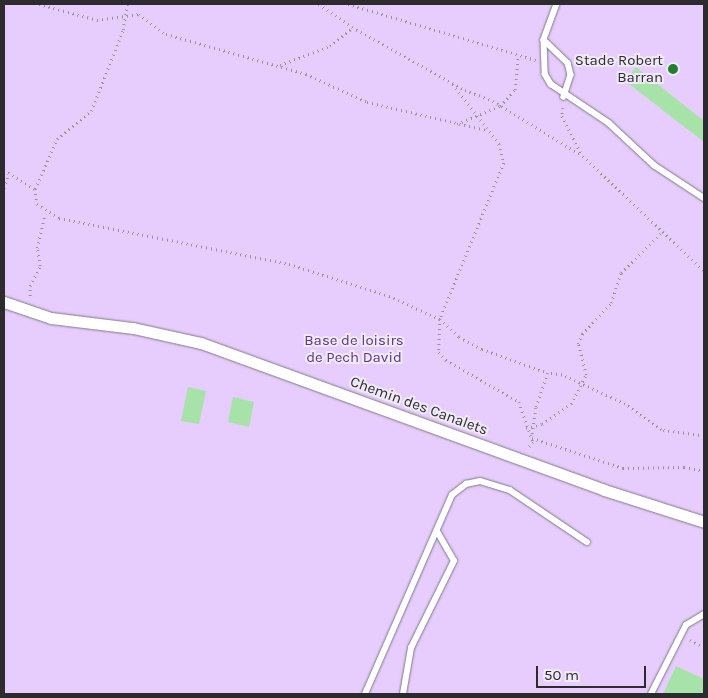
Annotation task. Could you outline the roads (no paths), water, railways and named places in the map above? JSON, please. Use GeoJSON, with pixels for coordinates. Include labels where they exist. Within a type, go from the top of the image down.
{"type":"FeatureCollection","features":[{"type":"Feature","properties":{"kind":"street","name":"Chemin des Canalets"},"geometry":{"type":"LineString","coordinates":[[4,302],[27,312],[201,343],[522,460],[704,522]]}},
{"type":"Feature","properties":{"kind":"lane"},"geometry":{"type":"LineString","coordinates":[[557,4],[544,40],[548,79],[564,97],[609,123],[654,165],[704,198]]}},
{"type":"Feature","properties":{"kind":"lane"},"geometry":{"type":"LineString","coordinates":[[544,40],[568,63],[571,75],[564,97]]}},
{"type":"Feature","properties":{"kind":"lane"},"geometry":{"type":"LineString","coordinates":[[365,694],[452,495],[480,481],[510,490],[586,542]]}},
{"type":"Feature","properties":{"kind":"lane"},"geometry":{"type":"LineString","coordinates":[[403,694],[411,648],[454,561],[437,531]]}},
{"type":"Feature","properties":{"kind":"lane"},"geometry":{"type":"LineString","coordinates":[[651,694],[686,625],[704,614]]}},
{"type":"Feature","properties":{"kind":"place","name":"Stade Robert Barran"},"geometry":{"type":"Point","coordinates":[673,69]}},
{"type":"Feature","properties":{"kind":"park label","name":"Base de loisirs de Pech David"},"geometry":{"type":"Point","coordinates":[354,348]}}]}
